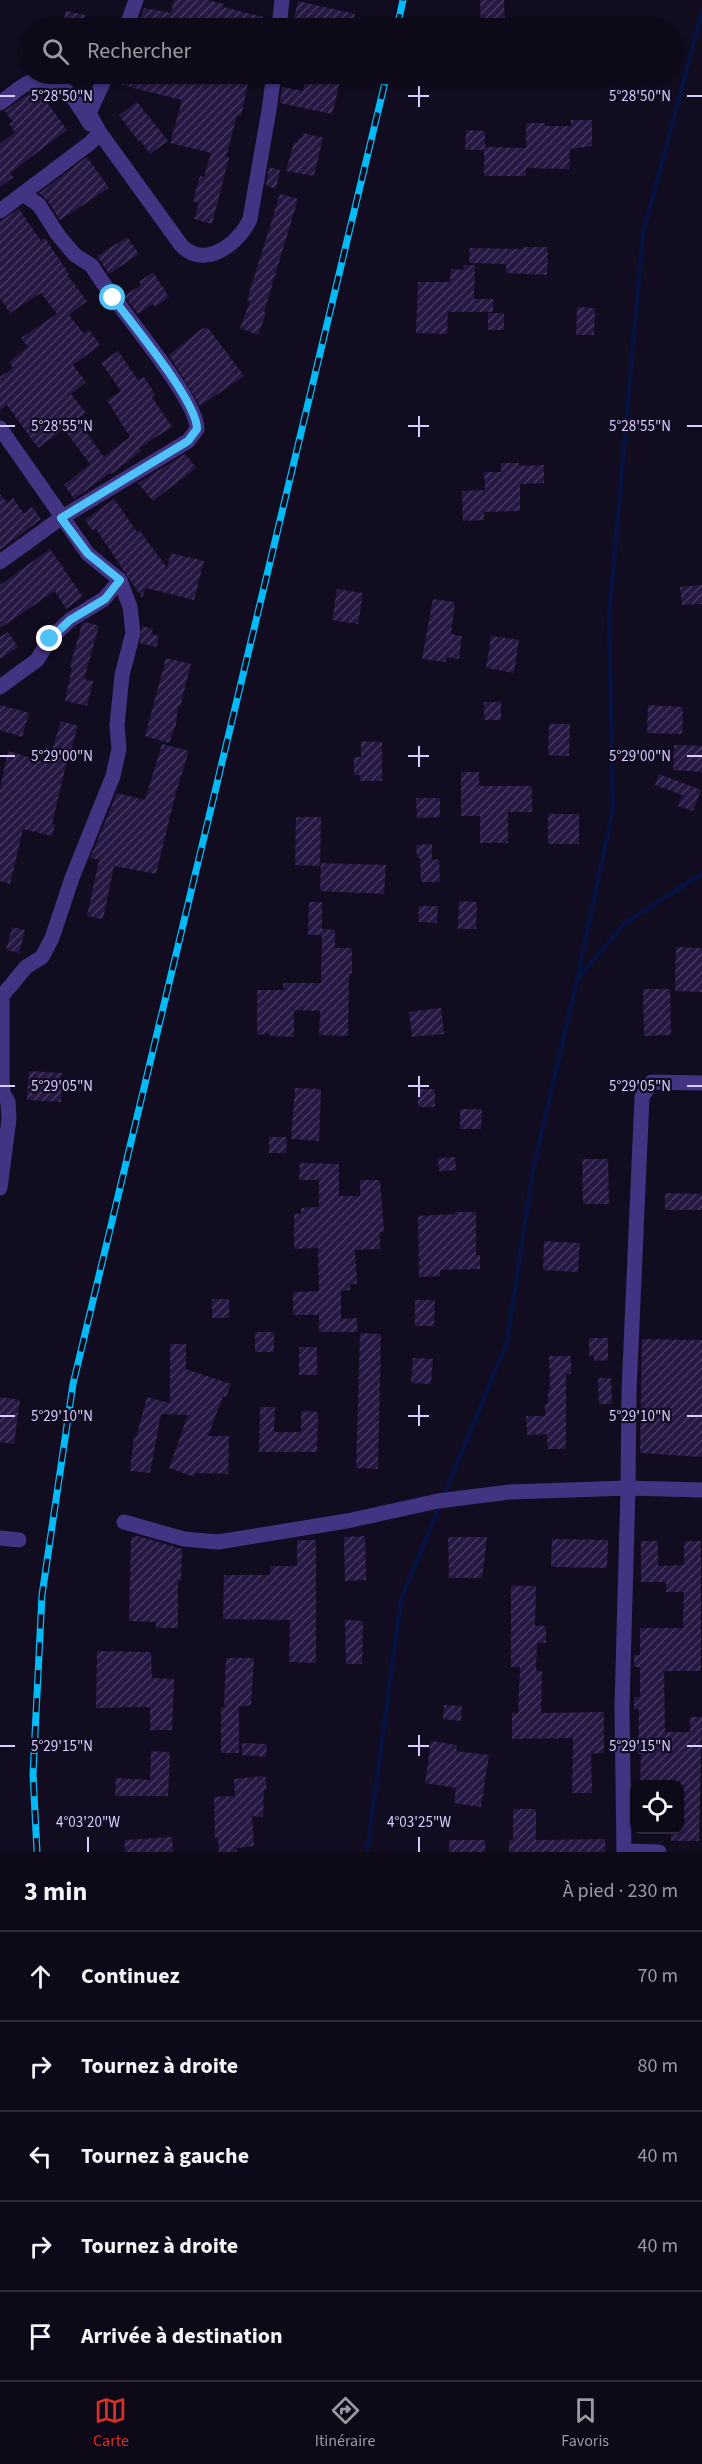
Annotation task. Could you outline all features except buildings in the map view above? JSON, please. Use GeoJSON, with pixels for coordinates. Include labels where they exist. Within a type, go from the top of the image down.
{"type":"FeatureCollection","features":[{"type":"Feature","properties":{"kind":"street"},"geometry":{"type":"LineString","coordinates":[[129,18],[135,0]]}},
{"type":"Feature","properties":{"kind":"street"},"geometry":{"type":"LineString","coordinates":[[279,1],[279,18]]}},
{"type":"Feature","properties":{"kind":"street"},"geometry":{"type":"LineString","coordinates":[[0,103],[26,84]]}},
{"type":"Feature","properties":{"kind":"street"},"geometry":{"type":"LineString","coordinates":[[56,84],[70,95],[181,245],[194,255],[208,256],[245,231],[250,219],[273,84]]}},
{"type":"Feature","properties":{"kind":"street"},"geometry":{"type":"LineString","coordinates":[[98,135],[89,113],[102,84]]}},
{"type":"Feature","properties":{"kind":"street"},"geometry":{"type":"LineString","coordinates":[[0,211],[98,135]]}},
{"type":"Feature","properties":{"kind":"street"},"geometry":{"type":"LineString","coordinates":[[0,562],[61,518],[188,441],[197,429],[197,422],[175,382],[92,266],[75,255],[58,235],[39,206],[23,194]]}},
{"type":"Feature","properties":{"kind":"street"},"geometry":{"type":"LineString","coordinates":[[0,428],[88,554],[120,580],[130,607],[133,633],[122,675],[117,725],[120,749],[113,776],[84,845],[52,938],[42,957],[26,967],[2,996],[2,1079],[3,1093],[8,1102],[9,1119],[0,1188]]}},
{"type":"Feature","properties":{"kind":"street"},"geometry":{"type":"LineString","coordinates":[[0,687],[37,660],[50,639],[63,626],[90,606],[105,599],[120,580]]}},
{"type":"Feature","properties":{"kind":"street"},"geometry":{"type":"LineString","coordinates":[[659,1852],[624,1852],[622,1707],[629,1392],[642,1097],[652,1082],[702,1083]]}},
{"type":"Feature","properties":{"kind":"street"},"geometry":{"type":"LineString","coordinates":[[124,1522],[184,1539],[218,1542],[347,1521],[448,1500],[510,1492],[628,1488],[702,1490]]}},
{"type":"Feature","properties":{"kind":"street"},"geometry":{"type":"LineString","coordinates":[[0,1538],[19,1540]]}},
{"type":"Feature","properties":{"kind":"waterway"},"geometry":{"type":"LineString","coordinates":[[684,80],[702,12]]}},
{"type":"Feature","properties":{"kind":"waterway"},"geometry":{"type":"LineString","coordinates":[[443,1498],[507,1342],[533,1170],[577,980],[613,809],[609,617],[643,234],[683,84]]}},
{"type":"Feature","properties":{"kind":"waterway"},"geometry":{"type":"LineString","coordinates":[[579,977],[625,923],[702,874]]}},
{"type":"Feature","properties":{"kind":"waterway"},"geometry":{"type":"LineString","coordinates":[[367,1852],[401,1600],[440,1505]]}},
{"type":"Feature","properties":{"kind":"railway"},"geometry":{"type":"LineString","coordinates":[[399,18],[403,0]]}},
{"type":"Feature","properties":{"kind":"railway"},"geometry":{"type":"LineString","coordinates":[[37,1852],[33,1774],[42,1595],[73,1384],[385,84]]}},
{"type":"Feature","properties":{"kind":"route"},"geometry":{"type":"LineString","coordinates":[[50,639],[70,620],[105,599],[120,580],[88,554],[61,518],[188,441],[197,429],[194,414],[175,382],[113,298]]}}]}
